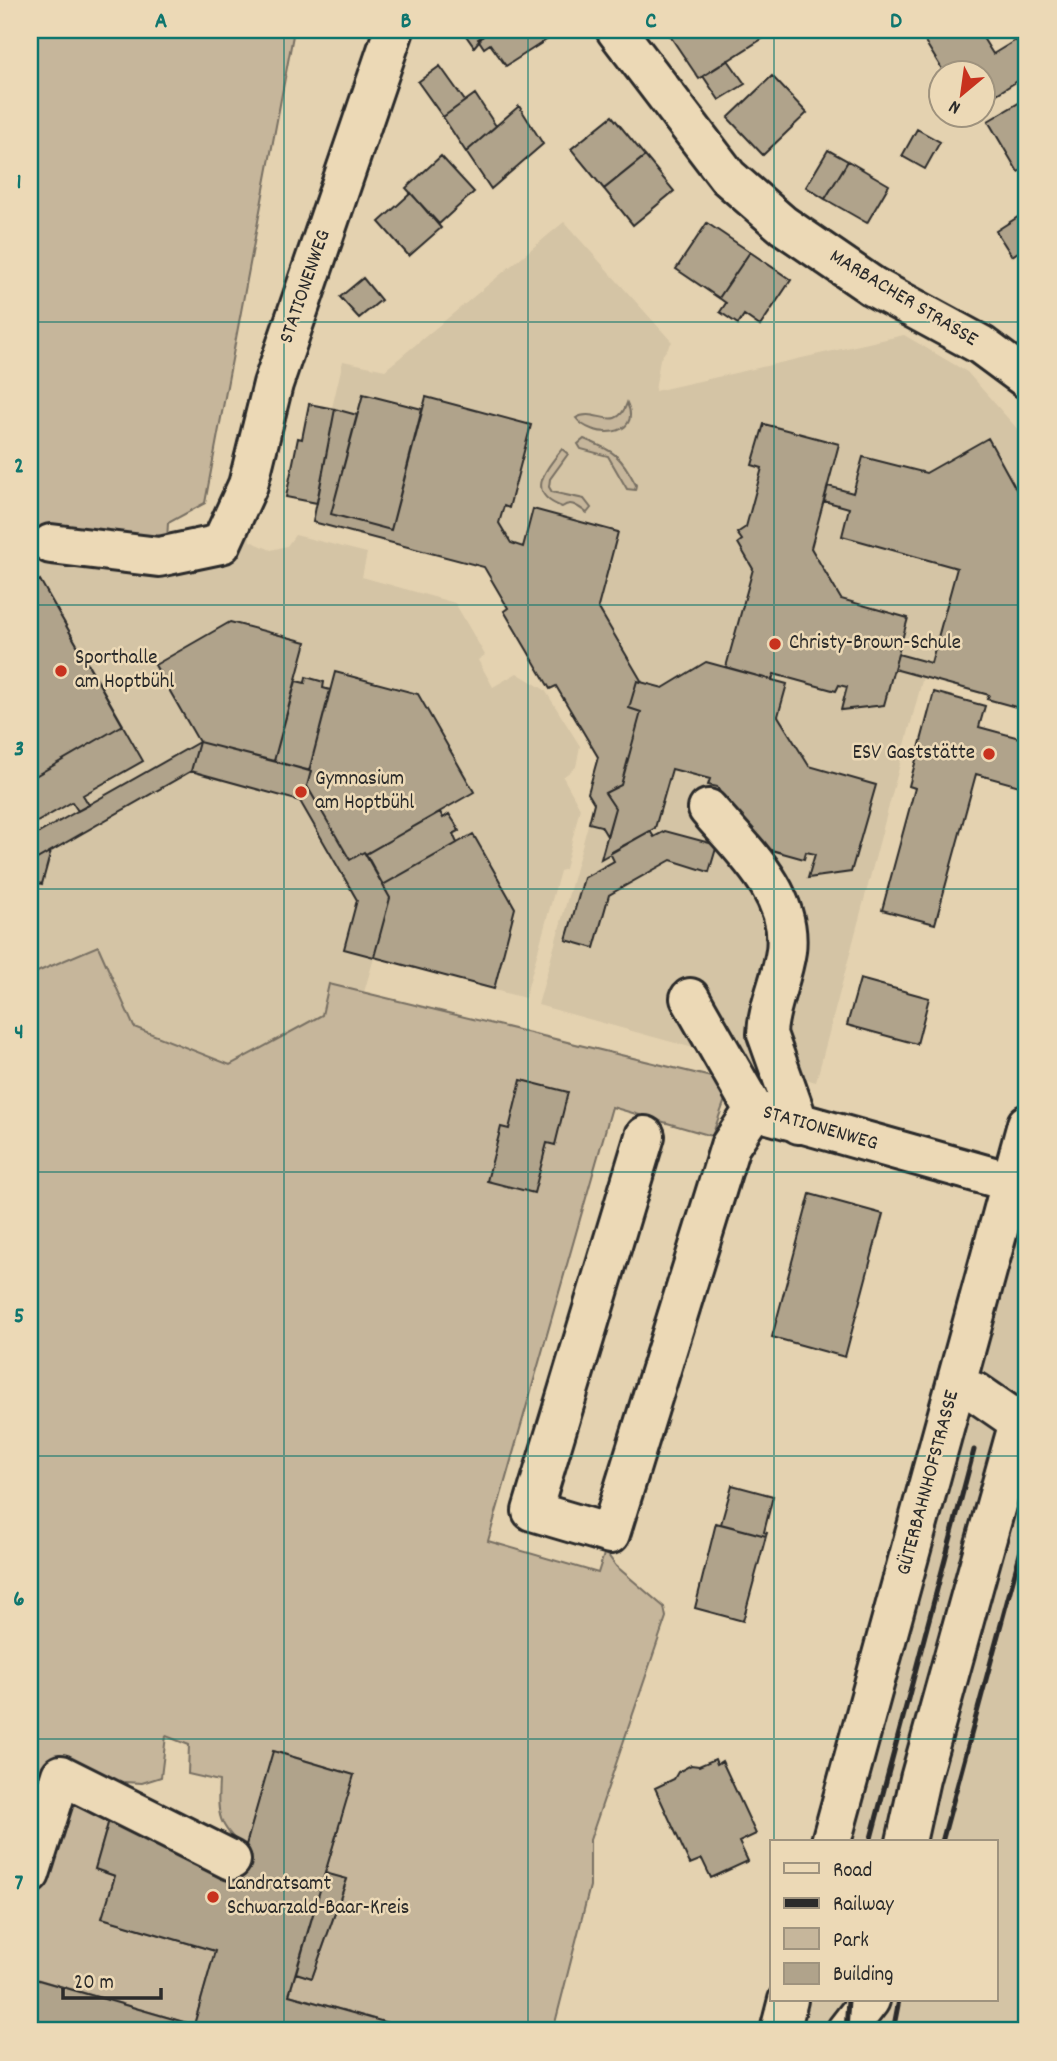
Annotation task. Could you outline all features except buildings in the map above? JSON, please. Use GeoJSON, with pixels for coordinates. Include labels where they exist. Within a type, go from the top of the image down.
{"type":"FeatureCollection","features":[{"type":"Feature","properties":{"kind":"street","name":"STATIONENWEG"},"geometry":{"type":"LineString","coordinates":[[51,544],[159,558],[221,544],[247,485],[274,384],[394,30]]}},
{"type":"Feature","properties":{"kind":"street","name":"MARBACHER STRASSE"},"geometry":{"type":"LineString","coordinates":[[616,30],[728,177],[783,225],[872,286],[981,345],[1027,379]]}},
{"type":"Feature","properties":{"kind":"street"},"geometry":{"type":"LineString","coordinates":[[708,809],[767,879],[783,914],[786,948],[779,986],[768,1019],[767,1034],[799,1124]]}},
{"type":"Feature","properties":{"kind":"street","name":"STATIONENWEG"},"geometry":{"type":"LineString","coordinates":[[690,998],[754,1110],[1011,1182]]}},
{"type":"Feature","properties":{"kind":"street"},"geometry":{"type":"LineString","coordinates":[[645,1136],[532,1511],[610,1534],[730,1146],[754,1110]]}},
{"type":"Feature","properties":{"kind":"street","name":"GÜTERBAHNHOFSTRASSE"},"geometry":{"type":"LineString","coordinates":[[832,1840],[1027,1124]]}},
{"type":"Feature","properties":{"kind":"street"},"geometry":{"type":"LineString","coordinates":[[906,1840],[920,1779],[1019,1422],[977,1393],[956,1385]]}},
{"type":"Feature","properties":{"kind":"street"},"geometry":{"type":"LineString","coordinates":[[30,1874],[61,1775],[231,1860]]}},
{"type":"Feature","properties":{"kind":"street"},"geometry":{"type":"LineString","coordinates":[[780,2031],[787,2002]]}},
{"type":"Feature","properties":{"kind":"street"},"geometry":{"type":"LineString","coordinates":[[846,2031],[868,2002]]}},
{"type":"Feature","properties":{"kind":"shaded area","name":"Christy-Brown-Schule"},"geometry":{"type":"Polygon","coordinates":[[[564,222],[672,342],[660,359],[655,391],[904,335],[967,372],[1027,440],[1027,710],[987,699],[988,695],[923,677],[816,1082],[538,1005],[594,803],[588,793],[598,757],[556,686],[550,689],[504,611],[508,608],[484,567],[313,522],[335,410],[332,408],[343,361],[385,370],[564,222]]]}},
{"type":"Feature","properties":{"kind":"shaded area","name":"Gymnasium am Hoptbühl"},"geometry":{"type":"Polygon","coordinates":[[[217,518],[250,528],[250,541],[271,550],[287,546],[295,535],[367,553],[362,577],[455,603],[485,655],[478,660],[493,687],[517,673],[545,690],[580,746],[576,767],[563,777],[580,808],[565,869],[560,871],[525,998],[374,958],[364,992],[329,984],[322,1015],[231,1065],[134,1027],[98,946],[39,971],[30,952],[30,534],[47,524],[167,540],[198,530],[217,518]]]}},
{"type":"Feature","properties":{"kind":"shaded area"},"geometry":{"type":"Polygon","coordinates":[[[1027,1200],[1027,2031],[797,2031],[804,2002],[998,2002],[998,1840],[850,1840],[1027,1200]]]}},
{"type":"Feature","properties":{"kind":"green space"},"geometry":{"type":"Polygon","coordinates":[[[30,30],[294,30],[205,503],[168,523],[167,540],[47,524],[30,534],[30,30]]]}},
{"type":"Feature","properties":{"kind":"green space"},"geometry":{"type":"Polygon","coordinates":[[[627,403],[630,415],[628,423],[613,432],[593,429],[576,418],[590,415],[611,419],[622,412],[627,403]]]}},
{"type":"Feature","properties":{"kind":"green space"},"geometry":{"type":"Polygon","coordinates":[[[584,439],[603,447],[621,461],[636,485],[635,490],[627,489],[608,456],[581,449],[578,444],[584,439]]]}},
{"type":"Feature","properties":{"kind":"green space"},"geometry":{"type":"Polygon","coordinates":[[[562,449],[568,454],[550,479],[549,487],[552,492],[584,499],[591,508],[587,513],[575,505],[562,507],[544,495],[541,488],[545,473],[562,449]]]}},
{"type":"Feature","properties":{"kind":"green space"},"geometry":{"type":"Polygon","coordinates":[[[98,946],[134,1027],[230,1065],[322,1015],[329,984],[711,1077],[725,1086],[726,1097],[712,1136],[612,1107],[488,1541],[598,1573],[605,1551],[616,1566],[664,1607],[666,1617],[590,1840],[590,1886],[553,2031],[401,2031],[401,2027],[289,1995],[296,1973],[312,1978],[347,1880],[325,1873],[353,1775],[274,1751],[245,1849],[229,1833],[221,1819],[218,1803],[219,1781],[188,1774],[189,1745],[166,1736],[161,1777],[142,1783],[108,1781],[111,1813],[95,1869],[115,1876],[103,1918],[215,1951],[194,2025],[36,1979],[33,1985],[30,1984],[30,975],[98,946]]]}},
{"type":"Feature","properties":{"kind":"railway"},"geometry":{"type":"LineString","coordinates":[[871,1840],[974,1450]]}},
{"type":"Feature","properties":{"kind":"railway"},"geometry":{"type":"LineString","coordinates":[[943,1840],[1027,1528]]}},
{"type":"Feature","properties":{"kind":"railway"},"geometry":{"type":"LineString","coordinates":[[846,2031],[848,2002]]}},
{"type":"Feature","properties":{"kind":"railway"},"geometry":{"type":"LineString","coordinates":[[893,2031],[899,2002]]}},
{"type":"Feature","properties":{"kind":"place","name":"Christy-Brown-Schule"},"geometry":{"type":"Point","coordinates":[775,644]}},
{"type":"Feature","properties":{"kind":"place","name":"Sporthalle am Hoptbühl"},"geometry":{"type":"Point","coordinates":[61,671]}},
{"type":"Feature","properties":{"kind":"place","name":"ESV Gaststätte"},"geometry":{"type":"Point","coordinates":[989,754]}},
{"type":"Feature","properties":{"kind":"place","name":"Gymnasium am Hoptbühl"},"geometry":{"type":"Point","coordinates":[301,792]}},
{"type":"Feature","properties":{"kind":"place","name":"Landratsamt Schwarzald-Baar-Kreis"},"geometry":{"type":"Point","coordinates":[213,1897]}}]}
